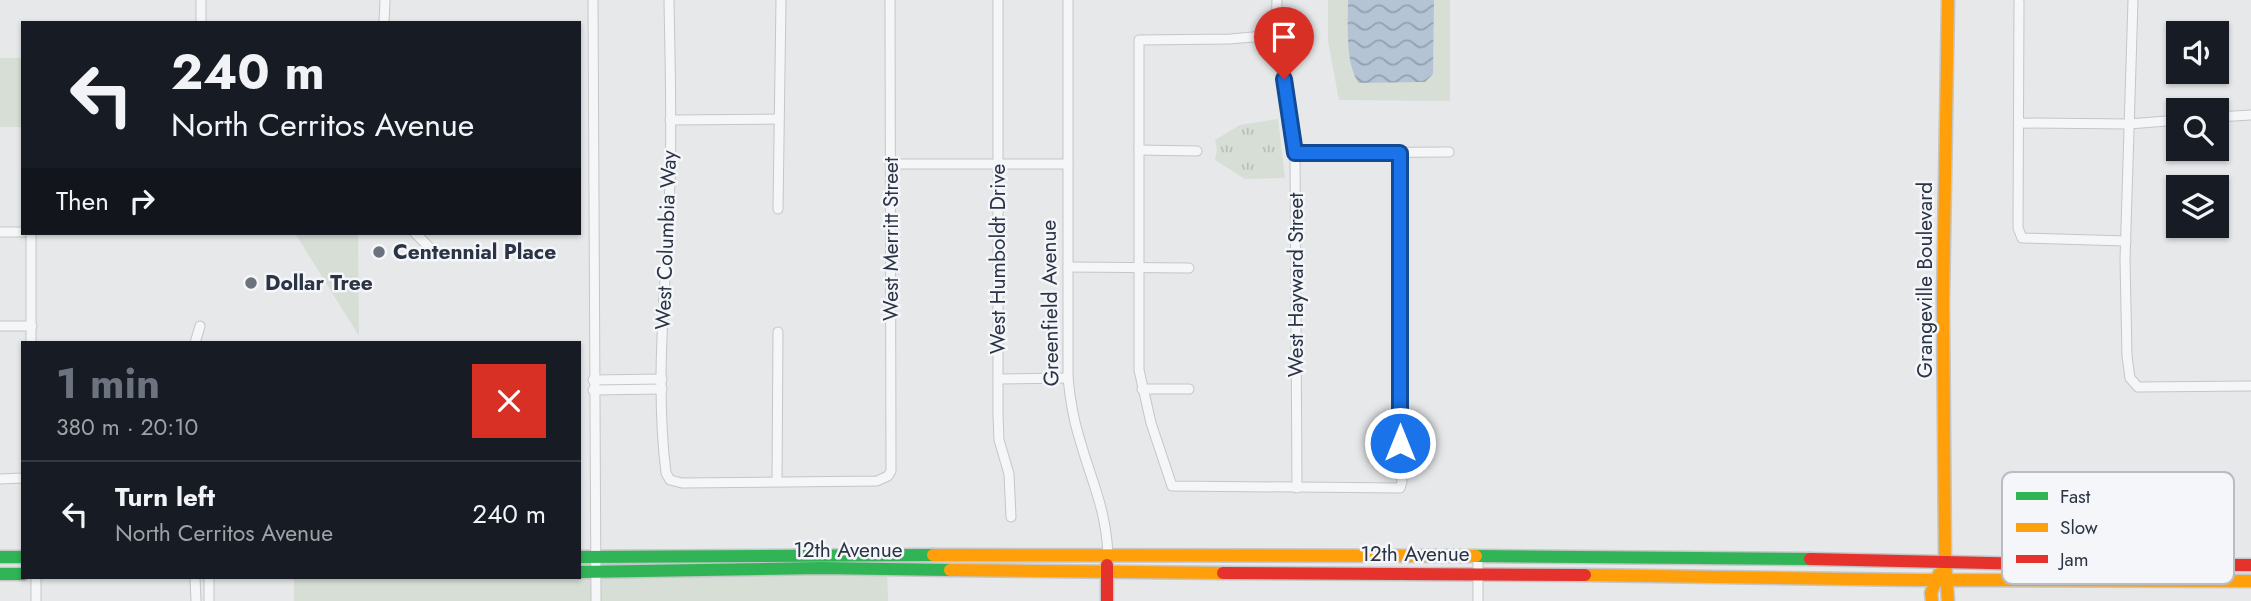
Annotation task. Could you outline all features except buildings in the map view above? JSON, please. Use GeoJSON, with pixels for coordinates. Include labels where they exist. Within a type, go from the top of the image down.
{"type":"FeatureCollection","features":[{"type":"Feature","properties":{"kind":"main road","name":"Grangeville Boulevard"},"geometry":{"type":"LineString","coordinates":[[1945,561],[1942,301],[1948,0]]}},
{"type":"Feature","properties":{"kind":"main road","name":"Greenfield Avenue"},"geometry":{"type":"LineString","coordinates":[[1107,601],[1108,555]]}},
{"type":"Feature","properties":{"kind":"main road"},"geometry":{"type":"LineString","coordinates":[[0,557],[21,557]]}},
{"type":"Feature","properties":{"kind":"main road","name":"12th Avenue"},"geometry":{"type":"LineString","coordinates":[[581,557],[1701,557],[2002,563]]}},
{"type":"Feature","properties":{"kind":"main road"},"geometry":{"type":"LineString","coordinates":[[1945,561],[1942,580],[1948,601]]}},
{"type":"Feature","properties":{"kind":"main road","name":"12th Avenue"},"geometry":{"type":"LineString","coordinates":[[581,572],[821,568],[2002,580]]}},
{"type":"Feature","properties":{"kind":"main road"},"geometry":{"type":"LineString","coordinates":[[0,575],[21,574]]}},
{"type":"Feature","properties":{"kind":"main road"},"geometry":{"type":"LineString","coordinates":[[1931,601],[1931,593],[1942,580]]}},
{"type":"Feature","properties":{"kind":"street"},"geometry":{"type":"LineString","coordinates":[[201,0],[201,21]]}},
{"type":"Feature","properties":{"kind":"street"},"geometry":{"type":"LineString","coordinates":[[384,21],[385,0]]}},
{"type":"Feature","properties":{"kind":"street"},"geometry":{"type":"LineString","coordinates":[[593,0],[596,601]]}},
{"type":"Feature","properties":{"kind":"street","name":"West Columbia Way"},"geometry":{"type":"LineString","coordinates":[[669,0],[670,180],[662,314],[665,464],[670,480],[682,483],[778,481]]}},
{"type":"Feature","properties":{"kind":"street"},"geometry":{"type":"LineString","coordinates":[[778,209],[780,0]]}},
{"type":"Feature","properties":{"kind":"street","name":"West Merritt Street"},"geometry":{"type":"LineString","coordinates":[[778,481],[877,481],[888,476],[892,465],[890,0]]}},
{"type":"Feature","properties":{"kind":"street","name":"West Humboldt Drive"},"geometry":{"type":"LineString","coordinates":[[998,0],[999,440],[1009,474],[1011,517]]}},
{"type":"Feature","properties":{"kind":"street","name":"Greenfield Avenue"},"geometry":{"type":"LineString","coordinates":[[1068,0],[1068,378],[1079,439],[1103,509],[1108,555]]}},
{"type":"Feature","properties":{"kind":"street","name":"West Hayward Street"},"geometry":{"type":"LineString","coordinates":[[1277,0],[1276,36],[1295,153],[1297,488]]}},
{"type":"Feature","properties":{"kind":"street"},"geometry":{"type":"LineString","coordinates":[[2133,0],[2126,241],[2127,356],[2130,378],[2138,387],[2251,386]]}},
{"type":"Feature","properties":{"kind":"street"},"geometry":{"type":"LineString","coordinates":[[2019,2],[2018,228],[2022,237],[2126,241]]}},
{"type":"Feature","properties":{"kind":"street"},"geometry":{"type":"LineString","coordinates":[[1276,36],[1139,40],[1139,370],[1142,390],[1172,486],[1400,488],[1400,153]]}},
{"type":"Feature","properties":{"kind":"street"},"geometry":{"type":"LineString","coordinates":[[2229,116],[2251,115]]}},
{"type":"Feature","properties":{"kind":"street"},"geometry":{"type":"LineString","coordinates":[[670,120],[778,119]]}},
{"type":"Feature","properties":{"kind":"street"},"geometry":{"type":"LineString","coordinates":[[2020,123],[2129,124],[2166,121]]}},
{"type":"Feature","properties":{"kind":"street"},"geometry":{"type":"LineString","coordinates":[[1139,150],[1197,150]]}},
{"type":"Feature","properties":{"kind":"street"},"geometry":{"type":"LineString","coordinates":[[1295,153],[1448,152]]}},
{"type":"Feature","properties":{"kind":"street"},"geometry":{"type":"LineString","coordinates":[[890,164],[1068,164]]}},
{"type":"Feature","properties":{"kind":"street"},"geometry":{"type":"LineString","coordinates":[[0,232],[21,232]]}},
{"type":"Feature","properties":{"kind":"street"},"geometry":{"type":"LineString","coordinates":[[31,235],[31,341]]}},
{"type":"Feature","properties":{"kind":"street"},"geometry":{"type":"LineString","coordinates":[[417,235],[436,254]]}},
{"type":"Feature","properties":{"kind":"street"},"geometry":{"type":"LineString","coordinates":[[1068,267],[1189,268]]}},
{"type":"Feature","properties":{"kind":"street"},"geometry":{"type":"LineString","coordinates":[[0,326],[32,326]]}},
{"type":"Feature","properties":{"kind":"street"},"geometry":{"type":"LineString","coordinates":[[196,341],[200,326]]}},
{"type":"Feature","properties":{"kind":"street"},"geometry":{"type":"LineString","coordinates":[[778,332],[778,481]]}},
{"type":"Feature","properties":{"kind":"street"},"geometry":{"type":"LineString","coordinates":[[998,379],[1068,378]]}},
{"type":"Feature","properties":{"kind":"street"},"geometry":{"type":"LineString","coordinates":[[593,385],[662,379]]}},
{"type":"Feature","properties":{"kind":"street"},"geometry":{"type":"LineString","coordinates":[[593,385],[662,390]]}},
{"type":"Feature","properties":{"kind":"street"},"geometry":{"type":"LineString","coordinates":[[1142,390],[1189,389]]}},
{"type":"Feature","properties":{"kind":"street"},"geometry":{"type":"LineString","coordinates":[[0,479],[21,478]]}},
{"type":"Feature","properties":{"kind":"street"},"geometry":{"type":"LineString","coordinates":[[1478,557],[1478,601]]}},
{"type":"Feature","properties":{"kind":"street"},"geometry":{"type":"LineString","coordinates":[[36,579],[36,601]]}},
{"type":"Feature","properties":{"kind":"street"},"geometry":{"type":"LineString","coordinates":[[195,579],[196,601]]}},
{"type":"Feature","properties":{"kind":"street"},"geometry":{"type":"LineString","coordinates":[[209,579],[209,601]]}},
{"type":"Feature","properties":{"kind":"green space"},"geometry":{"type":"Polygon","coordinates":[[[1328,0],[1450,0],[1450,101],[1339,100],[1328,41],[1328,0]]]}},
{"type":"Feature","properties":{"kind":"green space"},"geometry":{"type":"Polygon","coordinates":[[[0,58],[21,58],[21,127],[0,127],[0,58]]]}},
{"type":"Feature","properties":{"kind":"green space"},"geometry":{"type":"Polygon","coordinates":[[[1278,119],[1285,178],[1245,179],[1215,160],[1215,140],[1240,125],[1278,119]]]}},
{"type":"Feature","properties":{"kind":"green space"},"geometry":{"type":"Polygon","coordinates":[[[296,235],[358,235],[359,336],[296,235]]]}},
{"type":"Feature","properties":{"kind":"green space"},"geometry":{"type":"Polygon","coordinates":[[[581,562],[887,565],[888,601],[294,601],[294,579],[581,579],[581,562]]]}},
{"type":"Feature","properties":{"kind":"water"},"geometry":{"type":"Polygon","coordinates":[[[1348,0],[1434,0],[1433,74],[1425,82],[1359,83],[1349,55],[1348,0]]]}},
{"type":"Feature","properties":{"kind":"traffic: fast"},"geometry":{"type":"LineString","coordinates":[[581,557],[933,555]]}},
{"type":"Feature","properties":{"kind":"traffic: fast"},"geometry":{"type":"LineString","coordinates":[[1476,556],[1810,559]]}},
{"type":"Feature","properties":{"kind":"traffic: fast"},"geometry":{"type":"LineString","coordinates":[[0,557],[21,557]]}},
{"type":"Feature","properties":{"kind":"traffic: fast"},"geometry":{"type":"LineString","coordinates":[[581,572],[821,568],[950,570]]}},
{"type":"Feature","properties":{"kind":"traffic: fast"},"geometry":{"type":"LineString","coordinates":[[0,574],[21,574]]}},
{"type":"Feature","properties":{"kind":"traffic: slow"},"geometry":{"type":"LineString","coordinates":[[1948,0],[1943,301],[1945,561],[1948,601]]}},
{"type":"Feature","properties":{"kind":"traffic: slow"},"geometry":{"type":"LineString","coordinates":[[933,555],[1476,556]]}},
{"type":"Feature","properties":{"kind":"traffic: slow"},"geometry":{"type":"LineString","coordinates":[[950,570],[1223,573]]}},
{"type":"Feature","properties":{"kind":"traffic: slow"},"geometry":{"type":"LineString","coordinates":[[1932,601],[1931,593],[1939,574]]}},
{"type":"Feature","properties":{"kind":"traffic: slow"},"geometry":{"type":"LineString","coordinates":[[1585,575],[2002,580]]}},
{"type":"Feature","properties":{"kind":"traffic: slow"},"geometry":{"type":"LineString","coordinates":[[2234,581],[2251,581]]}},
{"type":"Feature","properties":{"kind":"traffic: jam"},"geometry":{"type":"LineString","coordinates":[[1810,559],[2002,563]]}},
{"type":"Feature","properties":{"kind":"traffic: jam"},"geometry":{"type":"LineString","coordinates":[[1107,565],[1107,601]]}},
{"type":"Feature","properties":{"kind":"traffic: jam"},"geometry":{"type":"LineString","coordinates":[[2234,565],[2251,565]]}},
{"type":"Feature","properties":{"kind":"traffic: jam"},"geometry":{"type":"LineString","coordinates":[[1223,573],[1585,575]]}},
{"type":"Feature","properties":{"kind":"place","name":"Centennial Place"},"geometry":{"type":"Point","coordinates":[379,252]}},
{"type":"Feature","properties":{"kind":"place","name":"Dollar Tree"},"geometry":{"type":"Point","coordinates":[251,283]}},
{"type":"Feature","properties":{"kind":"route"},"geometry":{"type":"LineString","coordinates":[[1284,79],[1295,153],[1400,153],[1400,443]]}}]}
